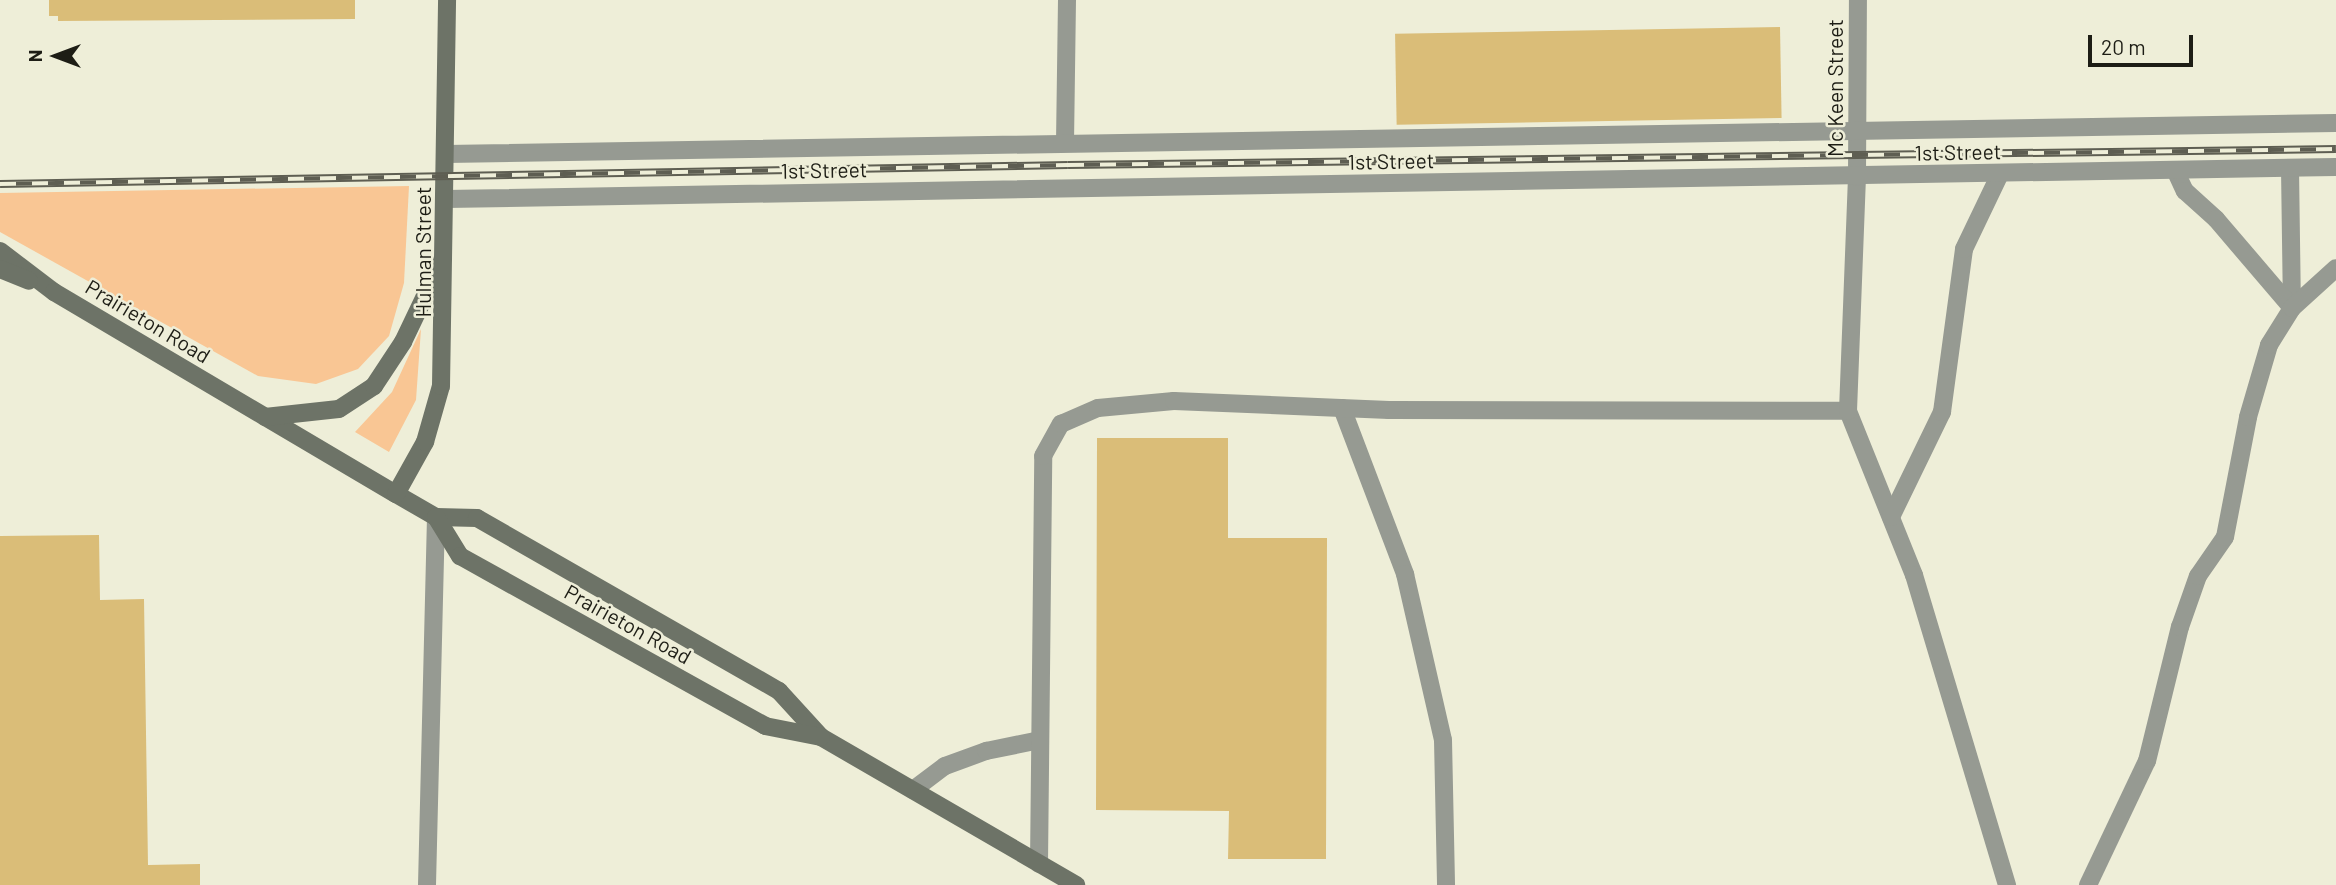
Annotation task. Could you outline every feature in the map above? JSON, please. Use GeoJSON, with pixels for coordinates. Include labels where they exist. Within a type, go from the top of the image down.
{"type":"FeatureCollection","features":[{"type":"Feature","properties":{"kind":"main road","name":"Hulman Street"},"geometry":{"type":"LineString","coordinates":[[396,494],[425,442],[441,386],[446,252],[447,0]]}},
{"type":"Feature","properties":{"kind":"main road"},"geometry":{"type":"LineString","coordinates":[[0,251],[54,292]]}},
{"type":"Feature","properties":{"kind":"main road"},"geometry":{"type":"LineString","coordinates":[[265,417],[340,409],[374,386],[403,342],[446,252]]}},
{"type":"Feature","properties":{"kind":"main road"},"geometry":{"type":"LineString","coordinates":[[0,269],[54,292]]}},
{"type":"Feature","properties":{"kind":"main road","name":"Prairieton Road"},"geometry":{"type":"LineString","coordinates":[[54,292],[436,517],[460,556],[765,726],[821,737]]}},
{"type":"Feature","properties":{"kind":"main road","name":"Prairieton Road"},"geometry":{"type":"LineString","coordinates":[[436,517],[477,518],[779,691],[821,737],[1076,885]]}},
{"type":"Feature","properties":{"kind":"street"},"geometry":{"type":"LineString","coordinates":[[1065,143],[1067,0]]}},
{"type":"Feature","properties":{"kind":"street","name":"Mc Keen Street"},"geometry":{"type":"LineString","coordinates":[[1848,411],[1857,177],[1858,0]]}},
{"type":"Feature","properties":{"kind":"street","name":"1st Street"},"geometry":{"type":"LineString","coordinates":[[446,154],[2336,123]]}},
{"type":"Feature","properties":{"kind":"street","name":"1st Street"},"geometry":{"type":"LineString","coordinates":[[446,199],[2336,167]]}},
{"type":"Feature","properties":{"kind":"street"},"geometry":{"type":"LineString","coordinates":[[2290,168],[2292,308]]}},
{"type":"Feature","properties":{"kind":"street"},"geometry":{"type":"LineString","coordinates":[[2175,170],[2185,191],[2216,219],[2292,308]]}},
{"type":"Feature","properties":{"kind":"street"},"geometry":{"type":"LineString","coordinates":[[1891,517],[1942,412],[1964,249],[2000,174]]}},
{"type":"Feature","properties":{"kind":"street"},"geometry":{"type":"LineString","coordinates":[[2088,885],[2147,761],[2180,627],[2198,576],[2225,537],[2248,417],[2269,345],[2292,308],[2336,268]]}},
{"type":"Feature","properties":{"kind":"street"},"geometry":{"type":"LineString","coordinates":[[1039,864],[1043,456],[1061,424],[1098,408],[1174,401],[1342,408],[1848,411],[1914,575],[2007,885]]}},
{"type":"Feature","properties":{"kind":"street"},"geometry":{"type":"LineString","coordinates":[[1342,408],[1405,574],[1443,740],[1446,885]]}},
{"type":"Feature","properties":{"kind":"street"},"geometry":{"type":"LineString","coordinates":[[427,885],[436,517]]}},
{"type":"Feature","properties":{"kind":"street"},"geometry":{"type":"LineString","coordinates":[[913,790],[945,766],[986,751],[1040,740]]}},
{"type":"Feature","properties":{"kind":"shaded area"},"geometry":{"type":"Polygon","coordinates":[[[409,186],[404,283],[389,336],[358,369],[316,384],[258,376],[0,232],[0,193],[409,186]]]}},
{"type":"Feature","properties":{"kind":"shaded area"},"geometry":{"type":"Polygon","coordinates":[[[421,329],[416,400],[389,452],[355,432],[392,392],[421,329]]]}},
{"type":"Feature","properties":{"kind":"building"},"geometry":{"type":"Polygon","coordinates":[[[49,0],[355,0],[355,19],[58,21],[58,16],[49,16],[49,0]]]}},
{"type":"Feature","properties":{"kind":"building"},"geometry":{"type":"Polygon","coordinates":[[[1780,27],[1782,118],[1397,125],[1395,34],[1780,27]]]}},
{"type":"Feature","properties":{"kind":"building"},"geometry":{"type":"Polygon","coordinates":[[[1097,438],[1228,438],[1228,538],[1327,538],[1326,859],[1228,859],[1229,811],[1096,810],[1097,438]]]}},
{"type":"Feature","properties":{"kind":"building"},"geometry":{"type":"Polygon","coordinates":[[[99,535],[100,600],[144,599],[148,865],[200,864],[200,885],[0,885],[0,536],[99,535]]]}},
{"type":"Feature","properties":{"kind":"railway"},"geometry":{"type":"LineString","coordinates":[[0,184],[1068,165],[2336,149]]}}]}
